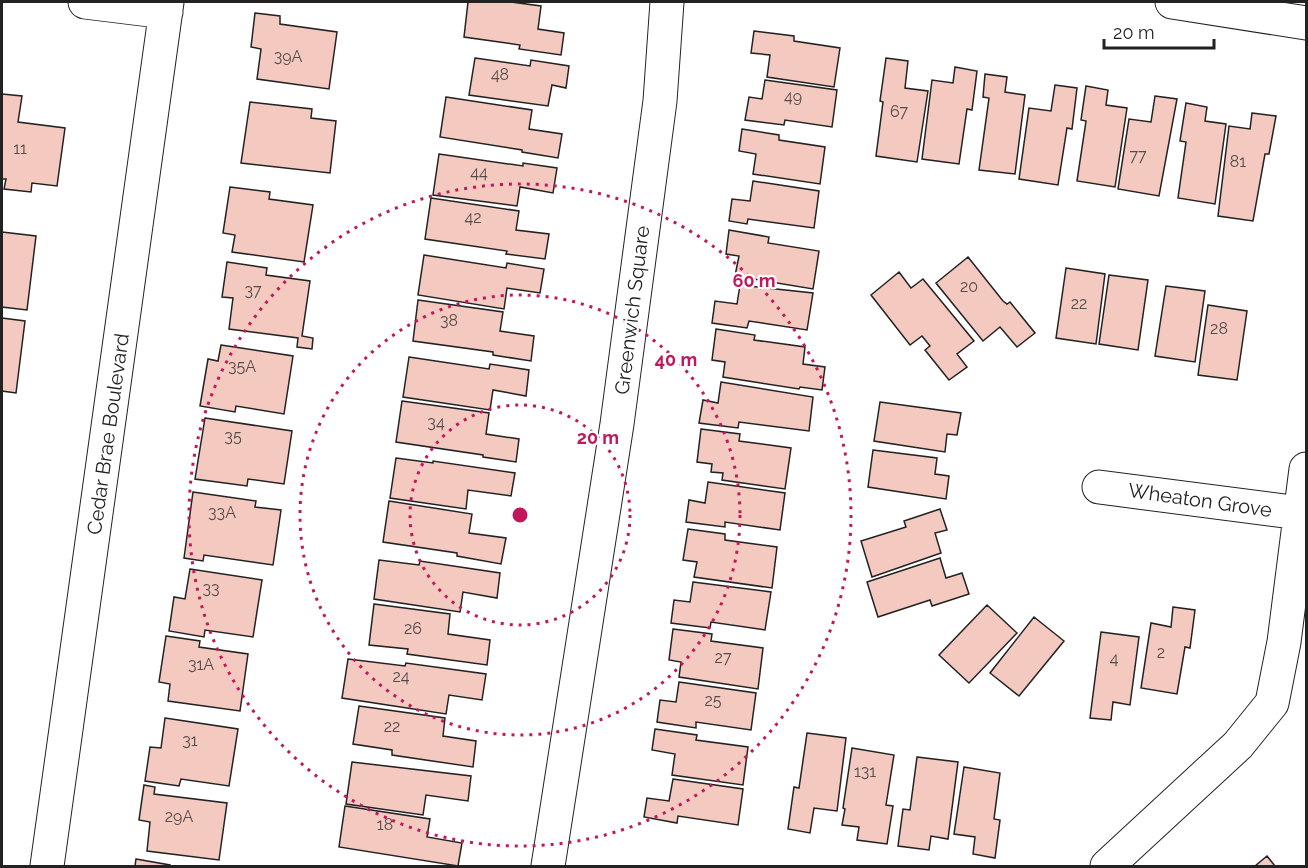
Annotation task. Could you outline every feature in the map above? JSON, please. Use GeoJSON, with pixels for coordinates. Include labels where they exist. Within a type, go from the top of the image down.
{"type":"FeatureCollection","features":[{"type":"Feature","properties":{"kind":"street"},"geometry":{"type":"LineString","coordinates":[[85,2],[166,7]]}},
{"type":"Feature","properties":{"kind":"street","name":"Greenwich Square"},"geometry":{"type":"LineString","coordinates":[[548,867],[618,424],[660,101],[667,2]]}},
{"type":"Feature","properties":{"kind":"street"},"geometry":{"type":"LineString","coordinates":[[1172,2],[1306,23]]}},
{"type":"Feature","properties":{"kind":"street","name":"Cedar Brae Boulevard"},"geometry":{"type":"LineString","coordinates":[[47,867],[166,7]]}},
{"type":"Feature","properties":{"kind":"street"},"geometry":{"type":"LineString","coordinates":[[1107,867],[1238,745],[1272,703],[1284,642],[1306,469]]}},
{"type":"Feature","properties":{"kind":"street","name":"Wheaton Grove"},"geometry":{"type":"LineString","coordinates":[[1099,486],[1300,513]]}},
{"type":"Feature","properties":{"kind":"building"},"geometry":{"type":"Polygon","coordinates":[[[468,2],[511,2],[541,6],[538,29],[564,33],[561,55],[519,49],[520,45],[464,37],[468,2]]]}},
{"type":"Feature","properties":{"kind":"building"},"geometry":{"type":"Polygon","coordinates":[[[255,13],[280,16],[280,24],[337,32],[329,89],[257,79],[261,49],[251,47],[255,13]]]}},
{"type":"Feature","properties":{"kind":"building"},"geometry":{"type":"Polygon","coordinates":[[[754,31],[794,36],[794,41],[840,48],[834,87],[767,77],[770,55],[751,53],[754,31]]]}},
{"type":"Feature","properties":{"kind":"building"},"geometry":{"type":"Polygon","coordinates":[[[475,58],[530,66],[531,60],[569,66],[566,88],[552,85],[548,106],[469,95],[475,58]]]}},
{"type":"Feature","properties":{"kind":"building"},"geometry":{"type":"Polygon","coordinates":[[[886,58],[908,61],[905,88],[928,91],[917,162],[876,156],[886,58]]]}},
{"type":"Feature","properties":{"kind":"building"},"geometry":{"type":"Polygon","coordinates":[[[955,67],[977,71],[972,110],[967,109],[959,164],[922,159],[932,80],[953,83],[955,67]]]}},
{"type":"Feature","properties":{"kind":"building"},"geometry":{"type":"Polygon","coordinates":[[[985,74],[1007,77],[1005,92],[1025,95],[1015,174],[979,170],[989,98],[983,97],[985,74]]]}},
{"type":"Feature","properties":{"kind":"building"},"geometry":{"type":"Polygon","coordinates":[[[765,80],[837,90],[832,127],[785,120],[784,125],[745,120],[749,97],[762,99],[765,80]]]}},
{"type":"Feature","properties":{"kind":"building"},"geometry":{"type":"Polygon","coordinates":[[[1055,85],[1077,88],[1072,129],[1067,128],[1058,185],[1019,179],[1029,108],[1051,111],[1055,85]]]}},
{"type":"Feature","properties":{"kind":"building"},"geometry":{"type":"Polygon","coordinates":[[[1086,86],[1108,90],[1106,105],[1127,108],[1115,187],[1077,181],[1086,121],[1081,120],[1086,86]]]}},
{"type":"Feature","properties":{"kind":"building"},"geometry":{"type":"Polygon","coordinates":[[[2,94],[22,96],[18,122],[65,128],[57,186],[32,183],[31,192],[4,189],[6,179],[2,179],[2,94]]]}},
{"type":"Feature","properties":{"kind":"building"},"geometry":{"type":"Polygon","coordinates":[[[1155,96],[1177,99],[1159,196],[1118,189],[1129,119],[1151,122],[1155,96]]]}},
{"type":"Feature","properties":{"kind":"building"},"geometry":{"type":"Polygon","coordinates":[[[446,97],[532,110],[529,129],[562,134],[558,158],[440,137],[446,97]]]}},
{"type":"Feature","properties":{"kind":"building"},"geometry":{"type":"Polygon","coordinates":[[[250,102],[312,109],[311,118],[336,121],[330,173],[241,163],[250,102]]]}},
{"type":"Feature","properties":{"kind":"building"},"geometry":{"type":"Polygon","coordinates":[[[1186,103],[1207,107],[1205,121],[1226,124],[1215,204],[1178,198],[1186,142],[1180,141],[1186,103]]]}},
{"type":"Feature","properties":{"kind":"building"},"geometry":{"type":"Polygon","coordinates":[[[1252,113],[1276,116],[1269,154],[1265,154],[1253,221],[1218,216],[1229,126],[1250,129],[1252,113]]]}},
{"type":"Feature","properties":{"kind":"building"},"geometry":{"type":"Polygon","coordinates":[[[742,129],[779,135],[779,140],[825,147],[820,184],[753,174],[756,154],[739,151],[742,129]]]}},
{"type":"Feature","properties":{"kind":"building"},"geometry":{"type":"Polygon","coordinates":[[[439,154],[523,166],[523,163],[557,168],[553,193],[520,187],[517,206],[433,195],[439,154]]]}},
{"type":"Feature","properties":{"kind":"building"},"geometry":{"type":"Polygon","coordinates":[[[753,181],[819,191],[814,228],[748,219],[747,224],[729,221],[732,199],[750,201],[753,181]]]}},
{"type":"Feature","properties":{"kind":"building"},"geometry":{"type":"Polygon","coordinates":[[[230,187],[270,192],[269,199],[313,205],[304,262],[232,252],[235,235],[223,233],[230,187]]]}},
{"type":"Feature","properties":{"kind":"building"},"geometry":{"type":"Polygon","coordinates":[[[431,198],[519,211],[516,230],[549,234],[545,259],[425,239],[431,198]]]}},
{"type":"Feature","properties":{"kind":"building"},"geometry":{"type":"Polygon","coordinates":[[[729,230],[769,237],[768,243],[819,251],[813,289],[735,276],[739,256],[726,254],[729,230]]]}},
{"type":"Feature","properties":{"kind":"building"},"geometry":{"type":"Polygon","coordinates":[[[2,232],[36,236],[27,310],[2,307],[2,232]]]}},
{"type":"Feature","properties":{"kind":"building"},"geometry":{"type":"Polygon","coordinates":[[[424,255],[506,268],[507,263],[544,269],[540,293],[507,288],[504,309],[418,295],[424,255]]]}},
{"type":"Feature","properties":{"kind":"building"},"geometry":{"type":"Polygon","coordinates":[[[968,257],[1003,301],[1007,304],[1010,302],[1035,333],[1017,347],[1000,327],[983,341],[936,283],[968,257]]]}},
{"type":"Feature","properties":{"kind":"building"},"geometry":{"type":"Polygon","coordinates":[[[227,262],[267,268],[266,275],[310,281],[302,336],[313,338],[312,349],[297,347],[298,338],[229,329],[233,298],[222,297],[227,262]]]}},
{"type":"Feature","properties":{"kind":"building"},"geometry":{"type":"Polygon","coordinates":[[[1066,268],[1105,274],[1096,344],[1056,338],[1066,268]]]}},
{"type":"Feature","properties":{"kind":"building"},"geometry":{"type":"Polygon","coordinates":[[[899,272],[911,288],[923,279],[974,341],[957,354],[967,367],[949,380],[925,350],[930,346],[922,336],[910,345],[871,295],[899,272]]]}},
{"type":"Feature","properties":{"kind":"building"},"geometry":{"type":"Polygon","coordinates":[[[1109,275],[1148,280],[1138,350],[1099,344],[1109,275]]]}},
{"type":"Feature","properties":{"kind":"building"},"geometry":{"type":"Polygon","coordinates":[[[740,285],[813,293],[807,330],[749,321],[747,328],[712,323],[715,301],[737,304],[740,285]]]}},
{"type":"Feature","properties":{"kind":"building"},"geometry":{"type":"Polygon","coordinates":[[[1166,286],[1205,291],[1195,362],[1155,356],[1166,286]]]}},
{"type":"Feature","properties":{"kind":"building"},"geometry":{"type":"Polygon","coordinates":[[[418,300],[503,312],[500,331],[534,336],[531,361],[493,355],[493,352],[413,341],[418,300]]]}},
{"type":"Feature","properties":{"kind":"building"},"geometry":{"type":"Polygon","coordinates":[[[1208,305],[1247,311],[1237,380],[1198,375],[1208,305]]]}},
{"type":"Feature","properties":{"kind":"building"},"geometry":{"type":"Polygon","coordinates":[[[2,318],[25,321],[16,393],[2,391],[2,318]]]}},
{"type":"Feature","properties":{"kind":"building"},"geometry":{"type":"Polygon","coordinates":[[[716,329],[755,335],[754,340],[805,347],[803,364],[825,367],[822,390],[800,387],[799,389],[723,377],[725,362],[712,360],[716,329]]]}},
{"type":"Feature","properties":{"kind":"building"},"geometry":{"type":"Polygon","coordinates":[[[221,345],[293,356],[284,414],[236,406],[235,412],[200,406],[208,359],[218,361],[221,345]]]}},
{"type":"Feature","properties":{"kind":"building"},"geometry":{"type":"Polygon","coordinates":[[[409,357],[489,369],[490,364],[529,370],[526,396],[493,390],[490,410],[403,397],[409,357]]]}},
{"type":"Feature","properties":{"kind":"building"},"geometry":{"type":"Polygon","coordinates":[[[721,382],[813,397],[809,431],[739,422],[738,428],[699,423],[703,400],[718,403],[721,382]]]}},
{"type":"Feature","properties":{"kind":"building"},"geometry":{"type":"Polygon","coordinates":[[[402,401],[489,413],[486,434],[519,439],[516,462],[396,442],[402,401]]]}},
{"type":"Feature","properties":{"kind":"building"},"geometry":{"type":"Polygon","coordinates":[[[880,402],[961,413],[957,435],[947,434],[945,452],[874,441],[880,402]]]}},
{"type":"Feature","properties":{"kind":"building"},"geometry":{"type":"Polygon","coordinates":[[[205,418],[292,431],[284,484],[248,479],[247,486],[195,479],[205,418]]]}},
{"type":"Feature","properties":{"kind":"building"},"geometry":{"type":"Polygon","coordinates":[[[701,429],[740,434],[739,441],[791,448],[785,489],[722,480],[723,473],[711,472],[712,464],[697,462],[701,429]]]}},
{"type":"Feature","properties":{"kind":"building"},"geometry":{"type":"Polygon","coordinates":[[[873,450],[937,458],[935,474],[949,476],[946,499],[868,487],[873,450]]]}},
{"type":"Feature","properties":{"kind":"building"},"geometry":{"type":"Polygon","coordinates":[[[396,458],[515,473],[511,496],[468,490],[466,509],[390,498],[396,458]]]}},
{"type":"Feature","properties":{"kind":"building"},"geometry":{"type":"Polygon","coordinates":[[[708,482],[785,493],[780,530],[725,522],[725,527],[686,522],[689,500],[705,503],[708,482]]]}},
{"type":"Feature","properties":{"kind":"building"},"geometry":{"type":"Polygon","coordinates":[[[193,492],[256,501],[255,507],[281,510],[273,565],[204,555],[203,561],[184,558],[193,492]]]}},
{"type":"Feature","properties":{"kind":"building"},"geometry":{"type":"Polygon","coordinates":[[[389,501],[472,514],[469,533],[506,538],[501,564],[457,556],[457,553],[383,542],[389,501]]]}},
{"type":"Feature","properties":{"kind":"building"},"geometry":{"type":"Polygon","coordinates":[[[940,509],[947,530],[935,533],[941,553],[872,577],[861,541],[906,527],[904,521],[940,509]]]}},
{"type":"Feature","properties":{"kind":"building"},"geometry":{"type":"Polygon","coordinates":[[[688,529],[725,534],[725,540],[777,547],[772,588],[694,577],[697,562],[683,560],[688,529]]]}},
{"type":"Feature","properties":{"kind":"building"},"geometry":{"type":"Polygon","coordinates":[[[940,558],[946,578],[962,573],[969,594],[932,606],[930,600],[878,617],[867,582],[940,558]]]}},
{"type":"Feature","properties":{"kind":"building"},"geometry":{"type":"Polygon","coordinates":[[[379,560],[419,565],[420,561],[500,573],[497,598],[463,592],[460,612],[374,599],[379,560]]]}},
{"type":"Feature","properties":{"kind":"building"},"geometry":{"type":"Polygon","coordinates":[[[190,569],[262,580],[253,637],[205,630],[204,637],[169,631],[174,597],[185,599],[190,569]]]}},
{"type":"Feature","properties":{"kind":"building"},"geometry":{"type":"Polygon","coordinates":[[[693,582],[771,592],[765,630],[711,622],[710,628],[671,623],[674,600],[690,602],[693,582]]]}},
{"type":"Feature","properties":{"kind":"building"},"geometry":{"type":"Polygon","coordinates":[[[374,604],[450,614],[448,634],[490,640],[487,665],[407,654],[408,649],[369,645],[374,604]]]}},
{"type":"Feature","properties":{"kind":"building"},"geometry":{"type":"Polygon","coordinates":[[[987,605],[1017,633],[969,683],[939,655],[987,605]]]}},
{"type":"Feature","properties":{"kind":"building"},"geometry":{"type":"Polygon","coordinates":[[[1173,607],[1195,610],[1190,648],[1185,647],[1177,694],[1141,688],[1151,623],[1171,627],[1173,607]]]}},
{"type":"Feature","properties":{"kind":"building"},"geometry":{"type":"Polygon","coordinates":[[[1034,617],[1064,641],[1019,696],[990,673],[1034,617]]]}},
{"type":"Feature","properties":{"kind":"building"},"geometry":{"type":"Polygon","coordinates":[[[673,629],[712,634],[711,641],[763,648],[758,689],[679,677],[681,662],[669,660],[673,629]]]}},
{"type":"Feature","properties":{"kind":"building"},"geometry":{"type":"Polygon","coordinates":[[[1101,632],[1139,637],[1130,705],[1113,702],[1111,720],[1090,718],[1101,632]]]}},
{"type":"Feature","properties":{"kind":"building"},"geometry":{"type":"Polygon","coordinates":[[[166,636],[200,641],[199,647],[248,654],[240,711],[168,701],[170,684],[159,682],[166,636]]]}},
{"type":"Feature","properties":{"kind":"building"},"geometry":{"type":"Polygon","coordinates":[[[348,659],[405,666],[406,663],[486,674],[482,700],[449,695],[446,714],[342,698],[348,659]]]}},
{"type":"Feature","properties":{"kind":"building"},"geometry":{"type":"Polygon","coordinates":[[[679,682],[756,693],[751,730],[696,722],[696,728],[657,722],[660,700],[676,702],[679,682]]]}},
{"type":"Feature","properties":{"kind":"building"},"geometry":{"type":"Polygon","coordinates":[[[359,706],[445,718],[443,736],[476,741],[473,767],[392,755],[392,750],[353,744],[359,706]]]}},
{"type":"Feature","properties":{"kind":"building"},"geometry":{"type":"Polygon","coordinates":[[[165,718],[238,729],[229,786],[181,779],[179,786],[145,781],[150,747],[161,748],[165,718]]]}},
{"type":"Feature","properties":{"kind":"building"},"geometry":{"type":"Polygon","coordinates":[[[655,729],[697,735],[696,740],[748,747],[743,785],[672,775],[675,754],[652,750],[655,729]]]}},
{"type":"Feature","properties":{"kind":"building"},"geometry":{"type":"Polygon","coordinates":[[[807,733],[846,738],[837,811],[814,808],[810,833],[788,829],[794,787],[799,788],[807,733]]]}},
{"type":"Feature","properties":{"kind":"building"},"geometry":{"type":"Polygon","coordinates":[[[852,748],[894,755],[886,805],[893,806],[887,844],[857,840],[859,827],[842,825],[852,748]]]}},
{"type":"Feature","properties":{"kind":"building"},"geometry":{"type":"Polygon","coordinates":[[[917,757],[958,762],[948,839],[931,836],[929,850],[898,846],[903,809],[910,810],[917,757]]]}},
{"type":"Feature","properties":{"kind":"building"},"geometry":{"type":"Polygon","coordinates":[[[352,762],[471,776],[468,801],[426,795],[423,815],[346,804],[352,762]]]}},
{"type":"Feature","properties":{"kind":"building"},"geometry":{"type":"Polygon","coordinates":[[[964,767],[1000,773],[994,819],[1000,820],[995,858],[973,854],[975,837],[954,834],[964,767]]]}},
{"type":"Feature","properties":{"kind":"building"},"geometry":{"type":"Polygon","coordinates":[[[673,779],[743,789],[738,825],[678,816],[677,823],[644,817],[647,798],[669,801],[673,779]]]}},
{"type":"Feature","properties":{"kind":"building"},"geometry":{"type":"Polygon","coordinates":[[[144,785],[155,787],[154,794],[227,803],[219,860],[147,851],[150,822],[139,820],[144,785]]]}},
{"type":"Feature","properties":{"kind":"building"},"geometry":{"type":"Polygon","coordinates":[[[345,806],[430,819],[427,837],[462,843],[458,866],[339,847],[345,806]]]}},
{"type":"Feature","properties":{"kind":"building"},"geometry":{"type":"Polygon","coordinates":[[[1267,856],[1275,866],[1255,866],[1267,856]]]}},
{"type":"Feature","properties":{"kind":"building"},"geometry":{"type":"Polygon","coordinates":[[[136,859],[170,865],[170,866],[135,866],[136,859]]]}}]}
